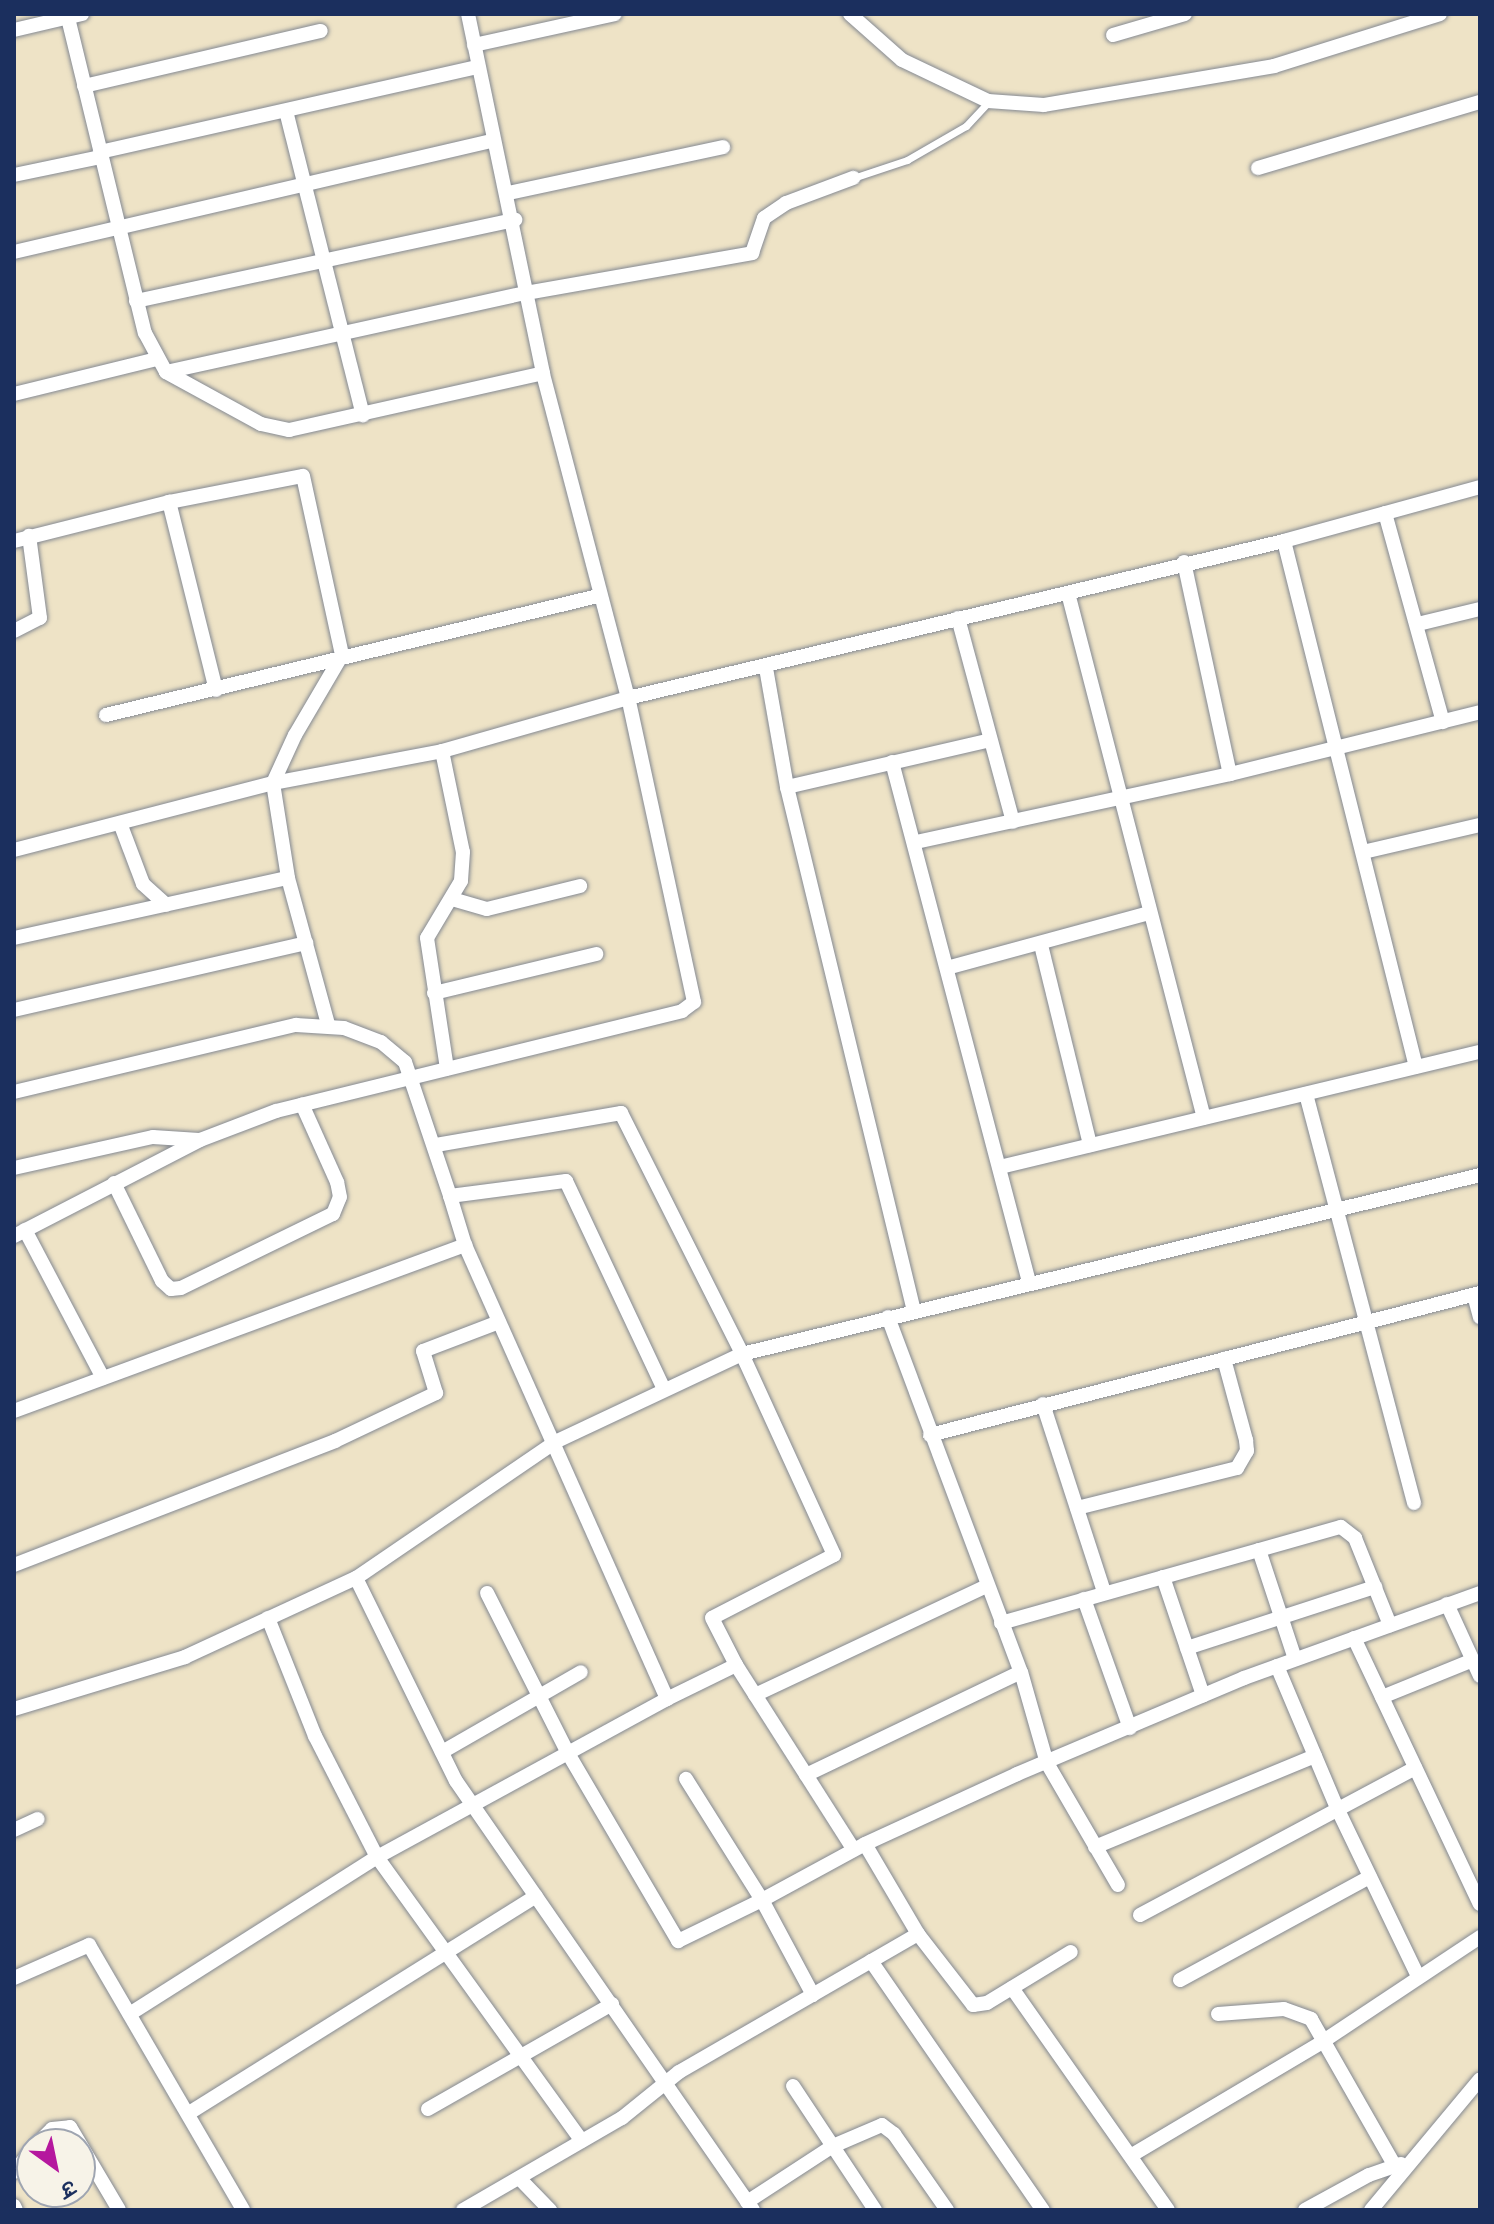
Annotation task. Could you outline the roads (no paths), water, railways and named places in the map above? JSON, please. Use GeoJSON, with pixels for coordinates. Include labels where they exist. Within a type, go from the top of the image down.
{"type":"FeatureCollection","features":[{"type":"Feature","properties":{"kind":"street"},"geometry":{"type":"LineString","coordinates":[[103,1378],[20,1233],[200,1140],[302,1104],[682,1011],[694,1002],[628,698],[598,596],[543,373],[515,220],[492,141],[468,14]]}},
{"type":"Feature","properties":{"kind":"street"},"geometry":{"type":"LineString","coordinates":[[474,45],[615,14]]}},
{"type":"Feature","properties":{"kind":"street"},"geometry":{"type":"LineString","coordinates":[[850,14],[902,60],[988,101],[1044,105],[1274,66],[1440,14]]}},
{"type":"Feature","properties":{"kind":"street"},"geometry":{"type":"LineString","coordinates":[[1113,35],[1185,14]]}},
{"type":"Feature","properties":{"kind":"street"},"geometry":{"type":"LineString","coordinates":[[14,30],[75,16],[84,86],[136,301],[156,359],[166,372],[275,429],[303,429],[543,373]]}},
{"type":"Feature","properties":{"kind":"street"},"geometry":{"type":"LineString","coordinates":[[84,86],[321,31]]}},
{"type":"Feature","properties":{"kind":"street"},"geometry":{"type":"LineString","coordinates":[[14,175],[478,67]]}},
{"type":"Feature","properties":{"kind":"street"},"geometry":{"type":"LineString","coordinates":[[1258,168],[1480,102]]}},
{"type":"Feature","properties":{"kind":"street"},"geometry":{"type":"LineString","coordinates":[[286,111],[321,262],[363,415]]}},
{"type":"Feature","properties":{"kind":"street"},"geometry":{"type":"LineString","coordinates":[[14,252],[492,141]]}},
{"type":"Feature","properties":{"kind":"street"},"geometry":{"type":"LineString","coordinates":[[509,193],[723,147]]}},
{"type":"Feature","properties":{"kind":"street"},"geometry":{"type":"LineString","coordinates":[[166,372],[526,293],[752,253],[764,218],[786,203],[853,178]]}},
{"type":"Feature","properties":{"kind":"street"},"geometry":{"type":"LineString","coordinates":[[136,301],[515,220]]}},
{"type":"Feature","properties":{"kind":"street"},"geometry":{"type":"LineString","coordinates":[[14,394],[156,359]]}},
{"type":"Feature","properties":{"kind":"street"},"geometry":{"type":"LineString","coordinates":[[14,541],[169,502],[303,476],[342,655],[273,783],[288,878],[328,1024]]}},
{"type":"Feature","properties":{"kind":"street"},"geometry":{"type":"LineString","coordinates":[[14,850],[273,783],[442,751],[628,698],[766,668],[1184,562],[1284,541],[1480,487]]}},
{"type":"Feature","properties":{"kind":"street"},"geometry":{"type":"LineString","coordinates":[[169,502],[216,690]]}},
{"type":"Feature","properties":{"kind":"street"},"geometry":{"type":"LineString","coordinates":[[1385,513],[1443,722]]}},
{"type":"Feature","properties":{"kind":"street"},"geometry":{"type":"LineString","coordinates":[[14,631],[40,618],[29,536]]}},
{"type":"Feature","properties":{"kind":"street"},"geometry":{"type":"LineString","coordinates":[[1284,541],[1416,1067]]}},
{"type":"Feature","properties":{"kind":"street"},"geometry":{"type":"LineString","coordinates":[[1184,562],[1230,774]]}},
{"type":"Feature","properties":{"kind":"street"},"geometry":{"type":"LineString","coordinates":[[1068,593],[1204,1118]]}},
{"type":"Feature","properties":{"kind":"street"},"geometry":{"type":"LineString","coordinates":[[106,715],[216,690],[342,655],[598,596]]}},
{"type":"Feature","properties":{"kind":"street"},"geometry":{"type":"LineString","coordinates":[[1418,624],[1480,609]]}},
{"type":"Feature","properties":{"kind":"street"},"geometry":{"type":"LineString","coordinates":[[958,618],[1013,822]]}},
{"type":"Feature","properties":{"kind":"street"},"geometry":{"type":"LineString","coordinates":[[766,668],[787,787],[914,1311]]}},
{"type":"Feature","properties":{"kind":"street"},"geometry":{"type":"LineString","coordinates":[[916,842],[1120,795],[1230,774],[1480,712]]}},
{"type":"Feature","properties":{"kind":"street"},"geometry":{"type":"LineString","coordinates":[[787,787],[990,740]]}},
{"type":"Feature","properties":{"kind":"street"},"geometry":{"type":"LineString","coordinates":[[442,751],[463,852],[461,881],[427,938],[447,1068]]}},
{"type":"Feature","properties":{"kind":"street"},"geometry":{"type":"LineString","coordinates":[[892,762],[916,842],[1029,1282]]}},
{"type":"Feature","properties":{"kind":"street"},"geometry":{"type":"LineString","coordinates":[[120,823],[143,884],[166,905]]}},
{"type":"Feature","properties":{"kind":"street"},"geometry":{"type":"LineString","coordinates":[[1363,852],[1480,825]]}},
{"type":"Feature","properties":{"kind":"street"},"geometry":{"type":"LineString","coordinates":[[14,938],[288,878]]}},
{"type":"Feature","properties":{"kind":"street"},"geometry":{"type":"LineString","coordinates":[[452,899],[487,909],[580,886]]}},
{"type":"Feature","properties":{"kind":"street"},"geometry":{"type":"LineString","coordinates":[[947,968],[1150,913]]}},
{"type":"Feature","properties":{"kind":"street"},"geometry":{"type":"LineString","coordinates":[[14,1010],[306,943]]}},
{"type":"Feature","properties":{"kind":"street"},"geometry":{"type":"LineString","coordinates":[[1041,945],[1090,1145]]}},
{"type":"Feature","properties":{"kind":"street"},"geometry":{"type":"LineString","coordinates":[[434,993],[596,954]]}},
{"type":"Feature","properties":{"kind":"street"},"geometry":{"type":"LineString","coordinates":[[14,1092],[296,1025],[328,1024],[381,1042],[412,1076],[465,1245],[667,1699]]}},
{"type":"Feature","properties":{"kind":"street"},"geometry":{"type":"LineString","coordinates":[[1000,1167],[1480,1052]]}},
{"type":"Feature","properties":{"kind":"street"},"geometry":{"type":"LineString","coordinates":[[1306,1094],[1414,1503]]}},
{"type":"Feature","properties":{"kind":"street"},"geometry":{"type":"LineString","coordinates":[[114,1183],[162,1281],[171,1289],[181,1288],[333,1214],[340,1197],[337,1182],[302,1104]]}},
{"type":"Feature","properties":{"kind":"street"},"geometry":{"type":"LineString","coordinates":[[436,1145],[621,1113],[742,1354],[834,1555],[712,1618],[736,1665],[806,1775],[918,1934],[973,2005],[1012,1988],[1071,1952]]}},
{"type":"Feature","properties":{"kind":"street"},"geometry":{"type":"LineString","coordinates":[[14,1168],[153,1137],[200,1140]]}},
{"type":"Feature","properties":{"kind":"street"},"geometry":{"type":"LineString","coordinates":[[14,1709],[185,1657],[356,1578],[555,1442],[742,1354],[1480,1175]]}},
{"type":"Feature","properties":{"kind":"street"},"geometry":{"type":"LineString","coordinates":[[450,1196],[566,1181],[664,1389]]}},
{"type":"Feature","properties":{"kind":"street"},"geometry":{"type":"LineString","coordinates":[[14,1411],[465,1245]]}},
{"type":"Feature","properties":{"kind":"street"},"geometry":{"type":"LineString","coordinates":[[930,1435],[1477,1294],[1480,1317]]}},
{"type":"Feature","properties":{"kind":"street"},"geometry":{"type":"LineString","coordinates":[[888,1317],[1021,1672],[1047,1763],[1118,1885]]}},
{"type":"Feature","properties":{"kind":"street"},"geometry":{"type":"LineString","coordinates":[[14,1565],[335,1441],[436,1393],[423,1351],[499,1322]]}},
{"type":"Feature","properties":{"kind":"street"},"geometry":{"type":"LineString","coordinates":[[1077,1508],[1237,1468],[1247,1451],[1246,1440],[1224,1359]]}},
{"type":"Feature","properties":{"kind":"street"},"geometry":{"type":"LineString","coordinates":[[1043,1404],[1104,1592]]}},
{"type":"Feature","properties":{"kind":"street"},"geometry":{"type":"LineString","coordinates":[[1001,1623],[1341,1527],[1355,1538],[1390,1625]]}},
{"type":"Feature","properties":{"kind":"street"},"geometry":{"type":"LineString","coordinates":[[1259,1550],[1295,1659]]}},
{"type":"Feature","properties":{"kind":"street"},"geometry":{"type":"LineString","coordinates":[[1163,1577],[1203,1695]]}},
{"type":"Feature","properties":{"kind":"street"},"geometry":{"type":"LineString","coordinates":[[356,1578],[472,1806],[750,2206],[833,2146],[882,2125],[894,2134],[947,2210]]}},
{"type":"Feature","properties":{"kind":"street"},"geometry":{"type":"LineString","coordinates":[[755,1695],[987,1586]]}},
{"type":"Feature","properties":{"kind":"street"},"geometry":{"type":"LineString","coordinates":[[1187,1648],[1375,1587]]}},
{"type":"Feature","properties":{"kind":"street"},"geometry":{"type":"LineString","coordinates":[[487,1593],[569,1755],[678,1941],[859,1847],[1203,1695],[1480,1593]]}},
{"type":"Feature","properties":{"kind":"street"},"geometry":{"type":"LineString","coordinates":[[1084,1599],[1130,1728]]}},
{"type":"Feature","properties":{"kind":"street"},"geometry":{"type":"LineString","coordinates":[[1447,1604],[1480,1676]]}},
{"type":"Feature","properties":{"kind":"street"},"geometry":{"type":"LineString","coordinates":[[268,1618],[315,1736],[377,1857],[444,1954],[582,2141]]}},
{"type":"Feature","properties":{"kind":"street"},"geometry":{"type":"LineString","coordinates":[[1354,1638],[1480,1904]]}},
{"type":"Feature","properties":{"kind":"street"},"geometry":{"type":"LineString","coordinates":[[1382,1697],[1473,1660]]}},
{"type":"Feature","properties":{"kind":"street"},"geometry":{"type":"LineString","coordinates":[[130,2014],[377,1857],[667,1699],[736,1665]]}},
{"type":"Feature","properties":{"kind":"street"},"geometry":{"type":"LineString","coordinates":[[1277,1666],[1337,1808],[1418,1976]]}},
{"type":"Feature","properties":{"kind":"street"},"geometry":{"type":"LineString","coordinates":[[442,1752],[581,1672]]}},
{"type":"Feature","properties":{"kind":"street"},"geometry":{"type":"LineString","coordinates":[[806,1775],[1021,1672]]}},
{"type":"Feature","properties":{"kind":"street"},"geometry":{"type":"LineString","coordinates":[[1095,1847],[1315,1756]]}},
{"type":"Feature","properties":{"kind":"street"},"geometry":{"type":"LineString","coordinates":[[1140,1915],[1415,1768]]}},
{"type":"Feature","properties":{"kind":"street"},"geometry":{"type":"LineString","coordinates":[[686,1779],[762,1900],[813,1995]]}},
{"type":"Feature","properties":{"kind":"street"},"geometry":{"type":"LineString","coordinates":[[14,1830],[38,1819]]}},
{"type":"Feature","properties":{"kind":"street"},"geometry":{"type":"LineString","coordinates":[[1180,1980],[1370,1877]]}},
{"type":"Feature","properties":{"kind":"street"},"geometry":{"type":"LineString","coordinates":[[189,2113],[536,1896]]}},
{"type":"Feature","properties":{"kind":"street"},"geometry":{"type":"LineString","coordinates":[[463,2210],[582,2141],[666,2082],[918,1934]]}},
{"type":"Feature","properties":{"kind":"street"},"geometry":{"type":"LineString","coordinates":[[1132,2155],[1322,2042],[1480,1937]]}},
{"type":"Feature","properties":{"kind":"street"},"geometry":{"type":"LineString","coordinates":[[14,1978],[89,1945],[243,2210]]}},
{"type":"Feature","properties":{"kind":"street"},"geometry":{"type":"LineString","coordinates":[[871,1961],[1043,2210]]}},
{"type":"Feature","properties":{"kind":"street"},"geometry":{"type":"LineString","coordinates":[[1012,1988],[1168,2210]]}},
{"type":"Feature","properties":{"kind":"street"},"geometry":{"type":"LineString","coordinates":[[428,2109],[519,2054],[612,2004]]}},
{"type":"Feature","properties":{"kind":"street"},"geometry":{"type":"LineString","coordinates":[[1218,2014],[1284,2009],[1311,2019],[1395,2166]]}},
{"type":"Feature","properties":{"kind":"street"},"geometry":{"type":"LineString","coordinates":[[1381,2207],[1413,2161],[1480,2079]]}},
{"type":"Feature","properties":{"kind":"street"},"geometry":{"type":"LineString","coordinates":[[793,2086],[875,2210]]}},
{"type":"Feature","properties":{"kind":"street"},"geometry":{"type":"LineString","coordinates":[[1305,2210],[1395,2166],[1413,2161]]}},
{"type":"Feature","properties":{"kind":"street"},"geometry":{"type":"LineString","coordinates":[[96,2171],[119,2210]]}},
{"type":"Feature","properties":{"kind":"street"},"geometry":{"type":"LineString","coordinates":[[519,2178],[550,2210]]}},
{"type":"Feature","properties":{"kind":"lane"},"geometry":{"type":"LineString","coordinates":[[853,178],[907,160],[966,126],[988,101]]}}]}
